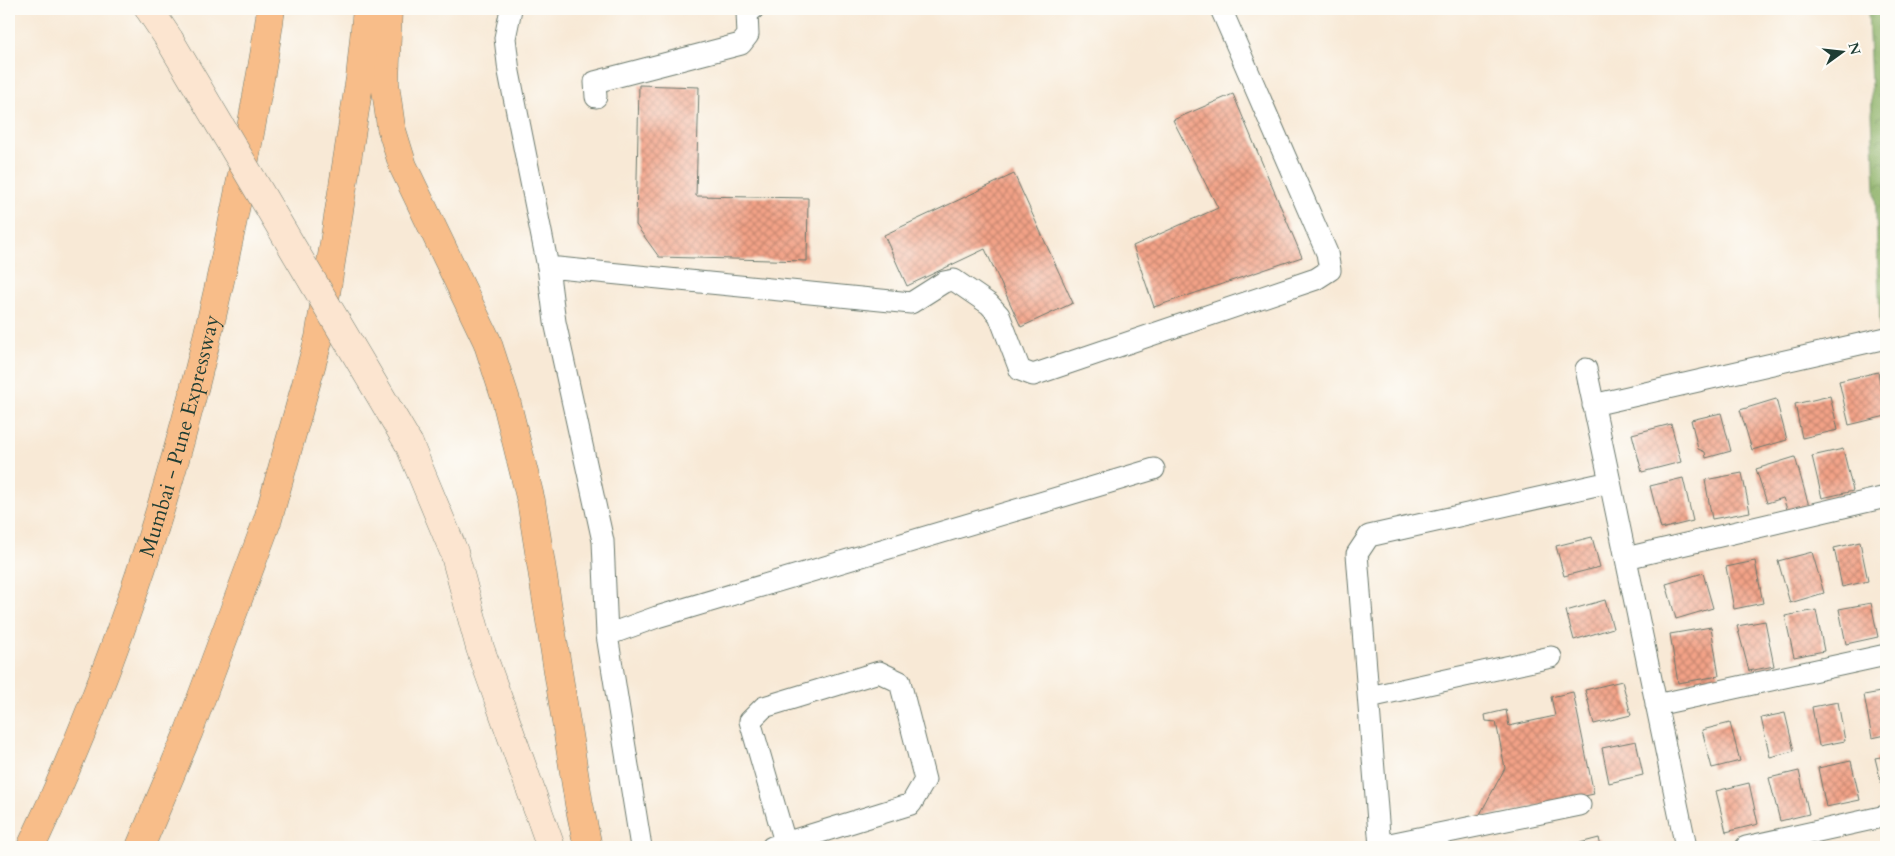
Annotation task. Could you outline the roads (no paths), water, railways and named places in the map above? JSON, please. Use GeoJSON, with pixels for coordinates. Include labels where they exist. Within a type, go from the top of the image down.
{"type":"FeatureCollection","features":[{"type":"Feature","properties":{"kind":"highway","name":"Mumbai - Pune Expressway"},"geometry":{"type":"LineString","coordinates":[[31,847],[102,681],[173,471],[224,268],[266,53],[271,9]]}},
{"type":"Feature","properties":{"kind":"highway"},"geometry":{"type":"LineString","coordinates":[[140,847],[189,731],[268,519],[319,338],[360,78],[367,9]]}},
{"type":"Feature","properties":{"kind":"highway"},"geometry":{"type":"LineString","coordinates":[[388,9],[384,83],[393,135],[402,166],[487,341],[506,400],[531,501],[579,804],[588,847]]}},
{"type":"Feature","properties":{"kind":"main road"},"geometry":{"type":"LineString","coordinates":[[149,9],[409,444],[454,552],[480,648],[551,847]]}},
{"type":"Feature","properties":{"kind":"street"},"geometry":{"type":"LineString","coordinates":[[511,9],[505,38],[509,72],[548,267],[555,322],[603,541],[607,635],[641,847]]}},
{"type":"Feature","properties":{"kind":"street"},"geometry":{"type":"LineString","coordinates":[[596,97],[595,82],[741,44],[748,35],[747,12],[752,9]]}},
{"type":"Feature","properties":{"kind":"street"},"geometry":{"type":"LineString","coordinates":[[548,267],[911,303],[944,282],[954,280],[989,304],[999,315],[1020,370],[1033,375],[1316,279],[1330,270],[1327,253],[1221,9]]}},
{"type":"Feature","properties":{"kind":"street"},"geometry":{"type":"LineString","coordinates":[[1593,405],[1886,338]]}},
{"type":"Feature","properties":{"kind":"street"},"geometry":{"type":"LineString","coordinates":[[1586,369],[1686,847]]}},
{"type":"Feature","properties":{"kind":"street"},"geometry":{"type":"LineString","coordinates":[[607,635],[657,617],[1154,469]]}},
{"type":"Feature","properties":{"kind":"street"},"geometry":{"type":"LineString","coordinates":[[1580,805],[1380,846],[1356,554],[1369,536],[1610,482]]}},
{"type":"Feature","properties":{"kind":"street"},"geometry":{"type":"LineString","coordinates":[[1626,558],[1886,498]]}},
{"type":"Feature","properties":{"kind":"street"},"geometry":{"type":"LineString","coordinates":[[1656,705],[1886,655]]}},
{"type":"Feature","properties":{"kind":"street"},"geometry":{"type":"LineString","coordinates":[[1369,696],[1551,656]]}},
{"type":"Feature","properties":{"kind":"street"},"geometry":{"type":"LineString","coordinates":[[879,672],[900,682],[925,780],[911,804],[779,845],[750,721],[764,708],[879,672]]}},
{"type":"Feature","properties":{"kind":"street"},"geometry":{"type":"LineString","coordinates":[[1746,847],[1886,816]]}}]}
